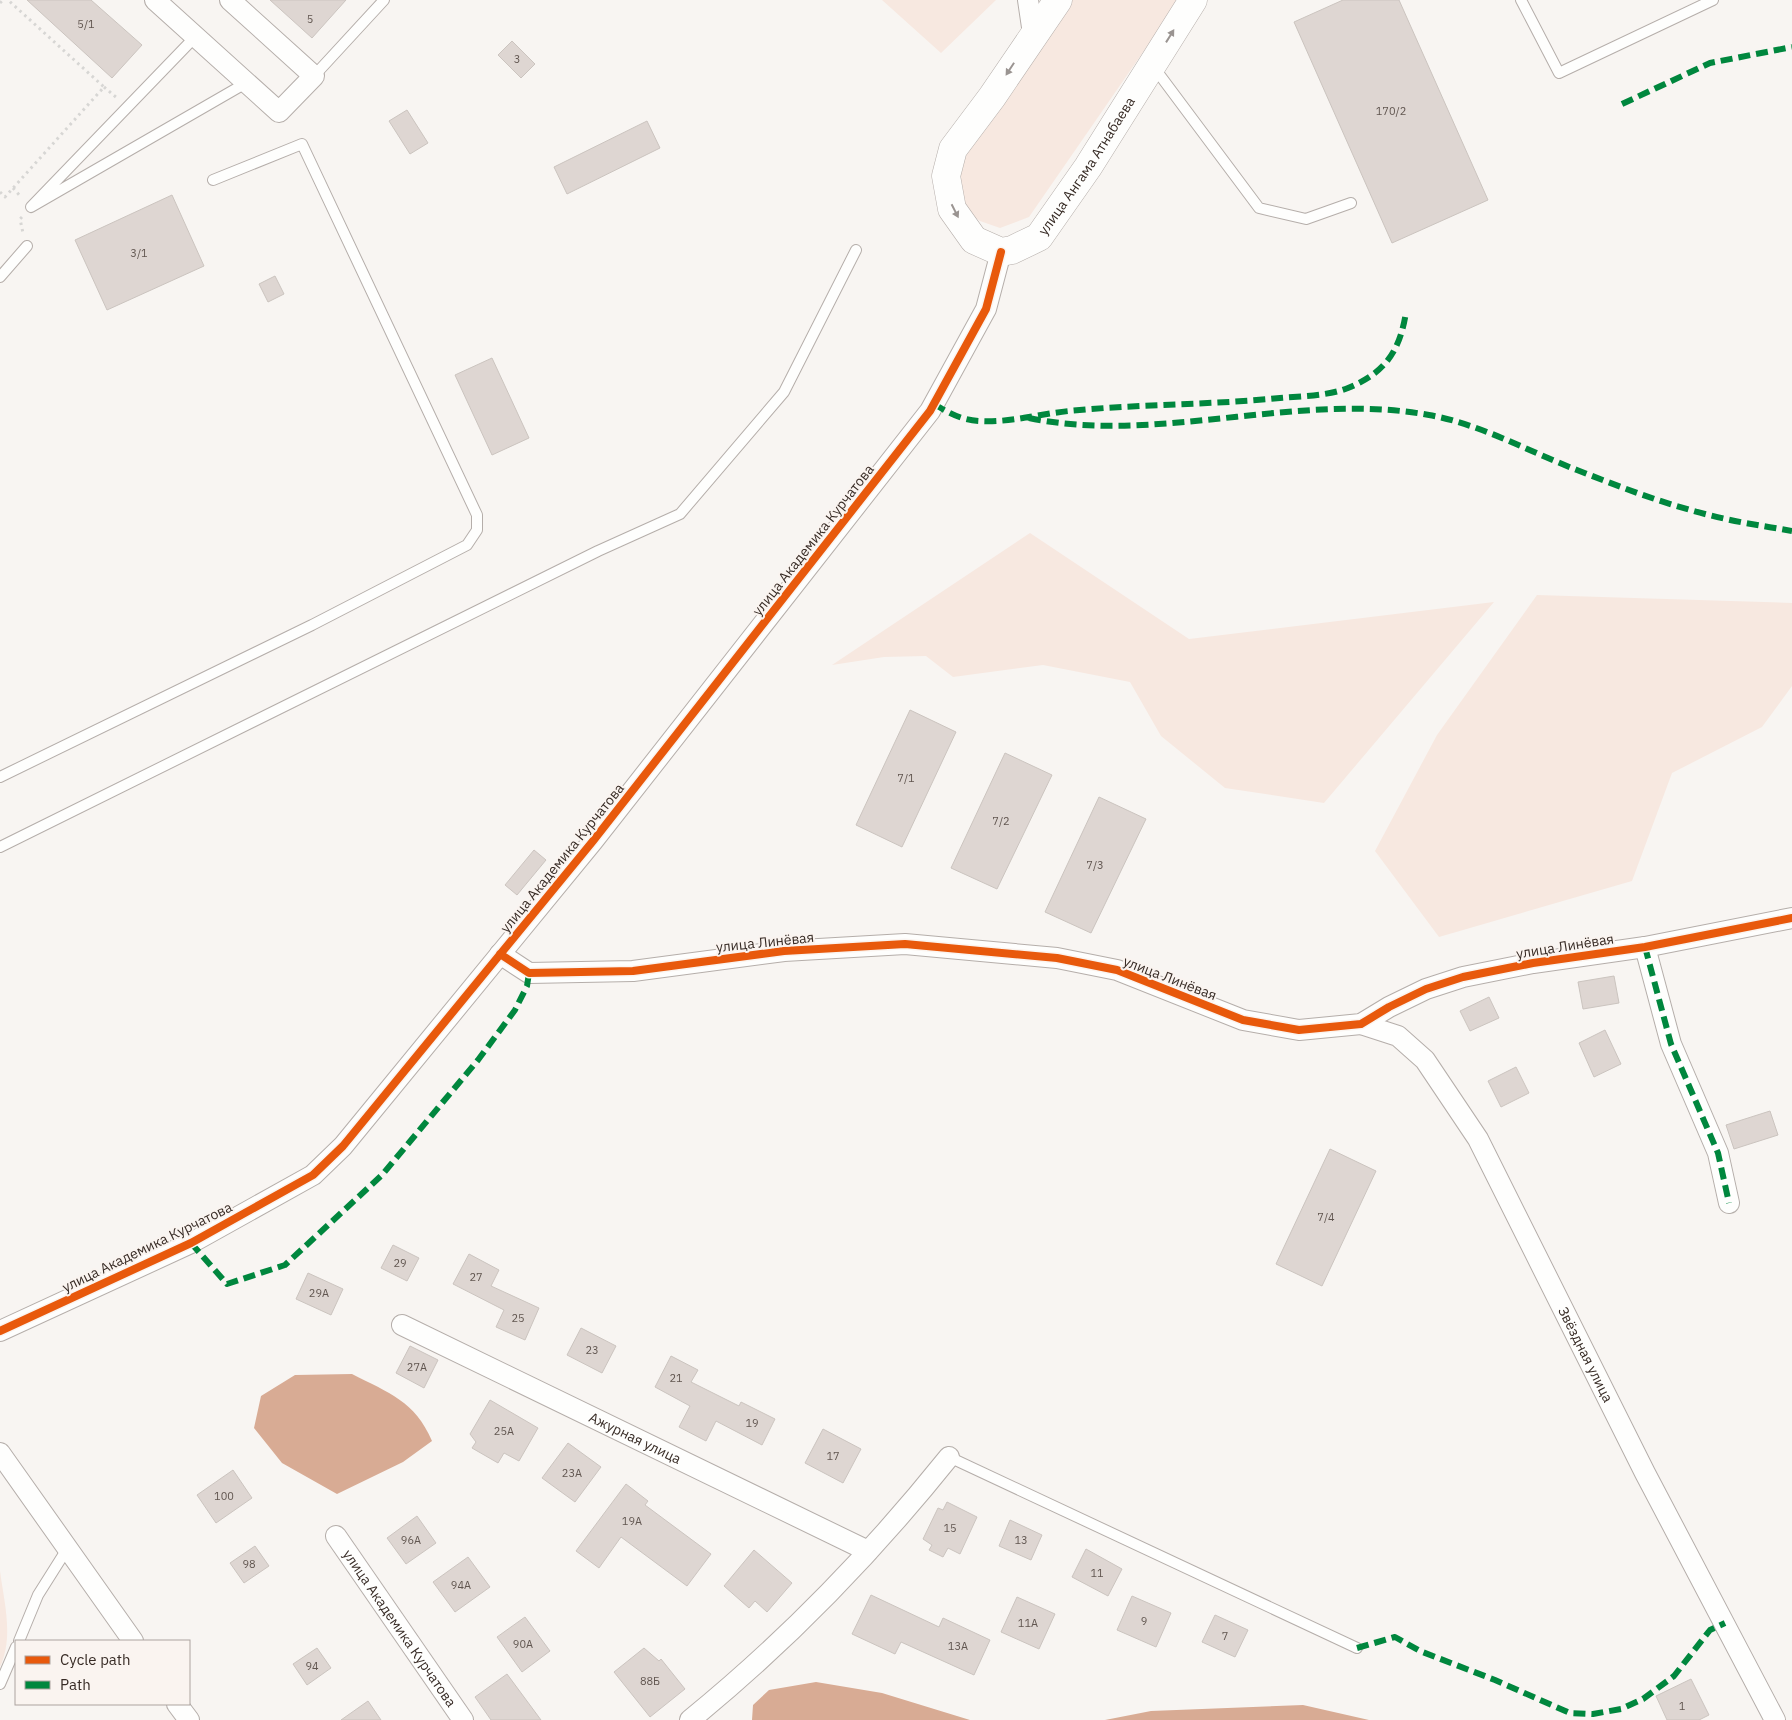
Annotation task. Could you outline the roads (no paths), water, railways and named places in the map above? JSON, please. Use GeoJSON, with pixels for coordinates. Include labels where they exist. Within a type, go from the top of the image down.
{"type":"FeatureCollection","features":[{"type":"Feature","properties":{"kind":"street"},"geometry":{"type":"LineString","coordinates":[[155,0],[279,112],[314,76],[230,0]]}},
{"type":"Feature","properties":{"kind":"street"},"geometry":{"type":"LineString","coordinates":[[1028,0],[1033,34]]}},
{"type":"Feature","properties":{"kind":"street"},"geometry":{"type":"LineString","coordinates":[[1001,252],[974,240],[952,209],[946,176],[953,149],[992,97],[1033,34],[1058,0]]}},
{"type":"Feature","properties":{"kind":"street","name":"улица Ангама Атнабаева"},"geometry":{"type":"LineString","coordinates":[[1001,252],[1012,250],[1039,236],[1088,167],[1193,0]]}},
{"type":"Feature","properties":{"kind":"street","name":"улица Академика Курчатова"},"geometry":{"type":"LineString","coordinates":[[0,1331],[191,1243],[312,1175],[343,1146],[593,841],[930,411],[986,309],[1001,252]]}},
{"type":"Feature","properties":{"kind":"street","name":"улица Линёвая"},"geometry":{"type":"LineString","coordinates":[[500,954],[529,973],[634,971],[784,951],[905,944],[1057,958],[1117,970],[1243,1020],[1299,1030],[1361,1024],[1426,989],[1463,977],[1533,963],[1645,947],[1792,918]]}},
{"type":"Feature","properties":{"kind":"street"},"geometry":{"type":"LineString","coordinates":[[1645,947],[1671,1044],[1718,1153],[1729,1203]]}},
{"type":"Feature","properties":{"kind":"street","name":"Звёздная улица"},"geometry":{"type":"LineString","coordinates":[[1361,1024],[1398,1036],[1425,1060],[1478,1139],[1645,1473],[1775,1720]]}},
{"type":"Feature","properties":{"kind":"street","name":"Ажурная улица"},"geometry":{"type":"LineString","coordinates":[[402,1325],[868,1551]]}},
{"type":"Feature","properties":{"kind":"street"},"geometry":{"type":"LineString","coordinates":[[0,1453],[132,1640]]}},
{"type":"Feature","properties":{"kind":"street"},"geometry":{"type":"LineString","coordinates":[[690,1720],[744,1676],[811,1613],[902,1515],[949,1457]]}},
{"type":"Feature","properties":{"kind":"street","name":"улица Академика Курчатова"},"geometry":{"type":"LineString","coordinates":[[336,1536],[463,1720]]}},
{"type":"Feature","properties":{"kind":"street"},"geometry":{"type":"LineString","coordinates":[[178,1705],[189,1720]]}},
{"type":"Feature","properties":{"kind":"lane"},"geometry":{"type":"LineString","coordinates":[[314,76],[384,0]]}},
{"type":"Feature","properties":{"kind":"lane"},"geometry":{"type":"LineString","coordinates":[[1521,0],[1559,73],[1713,0]]}},
{"type":"Feature","properties":{"kind":"lane"},"geometry":{"type":"LineString","coordinates":[[196,37],[31,206],[246,83]]}},
{"type":"Feature","properties":{"kind":"lane"},"geometry":{"type":"LineString","coordinates":[[1152,66],[1259,208],[1306,219],[1351,203]]}},
{"type":"Feature","properties":{"kind":"lane"},"geometry":{"type":"LineString","coordinates":[[0,776],[321,621],[467,545],[477,530],[477,515],[302,144],[213,180]]}},
{"type":"Feature","properties":{"kind":"lane"},"geometry":{"type":"LineString","coordinates":[[0,277],[27,246]]}},
{"type":"Feature","properties":{"kind":"lane"},"geometry":{"type":"LineString","coordinates":[[0,847],[598,551],[680,514],[784,392],[856,250]]}},
{"type":"Feature","properties":{"kind":"lane"},"geometry":{"type":"LineString","coordinates":[[949,1457],[1357,1648]]}},
{"type":"Feature","properties":{"kind":"lane"},"geometry":{"type":"LineString","coordinates":[[19,1640],[38,1595],[67,1549]]}},
{"type":"Feature","properties":{"kind":"lane"},"geometry":{"type":"LineString","coordinates":[[0,1684],[15,1649]]}}]}
